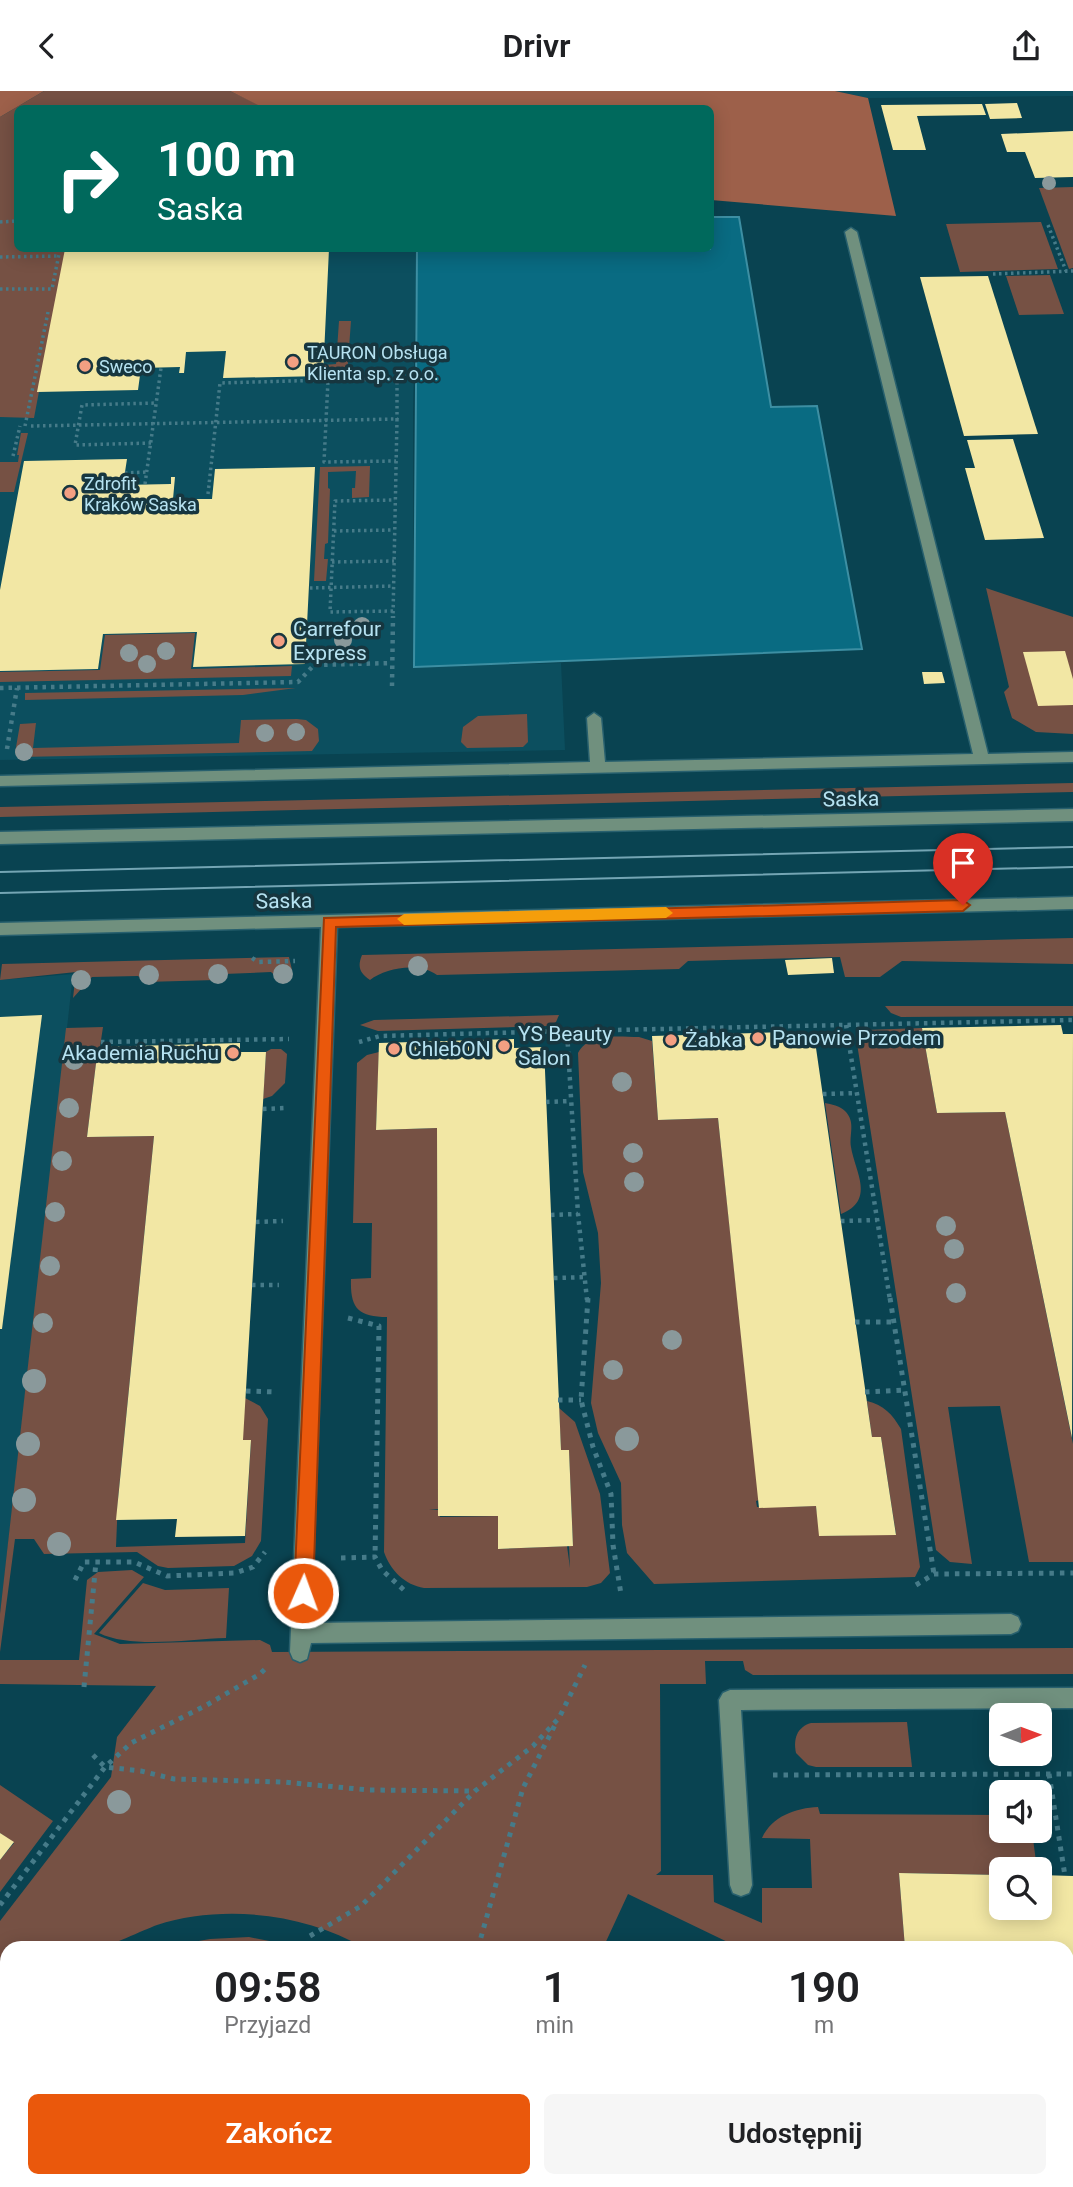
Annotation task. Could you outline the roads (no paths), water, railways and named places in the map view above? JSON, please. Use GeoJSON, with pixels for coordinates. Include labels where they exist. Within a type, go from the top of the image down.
{"type":"FeatureCollection","features":[{"type":"Feature","properties":{"kind":"street"},"geometry":{"type":"LineString","coordinates":[[851,232],[982,759]]}},
{"type":"Feature","properties":{"kind":"street"},"geometry":{"type":"LineString","coordinates":[[594,718],[598,767]]}},
{"type":"Feature","properties":{"kind":"street"},"geometry":{"type":"LineString","coordinates":[[0,781],[1073,757]]}},
{"type":"Feature","properties":{"kind":"street","name":"Saska"},"geometry":{"type":"LineString","coordinates":[[0,838],[1073,815]]}},
{"type":"Feature","properties":{"kind":"street","name":"Saska"},"geometry":{"type":"LineString","coordinates":[[0,929],[1073,903]]}},
{"type":"Feature","properties":{"kind":"street"},"geometry":{"type":"LineString","coordinates":[[329,921],[301,1642],[603,1628],[1011,1624]]}},
{"type":"Feature","properties":{"kind":"street"},"geometry":{"type":"LineString","coordinates":[[741,1885],[730,1700],[1073,1699]]}},
{"type":"Feature","properties":{"kind":"tram line"},"geometry":{"type":"LineString","coordinates":[[0,872],[1073,847]]}},
{"type":"Feature","properties":{"kind":"tram line"},"geometry":{"type":"LineString","coordinates":[[0,893],[1073,867]]}},
{"type":"Feature","properties":{"kind":"place","name":"TAURON Obsługa Klienta sp. z o.o."},"geometry":{"type":"Point","coordinates":[293,362]}},
{"type":"Feature","properties":{"kind":"place","name":"Sweco"},"geometry":{"type":"Point","coordinates":[85,366]}},
{"type":"Feature","properties":{"kind":"place","name":"Zdrofit Kraków Saska"},"geometry":{"type":"Point","coordinates":[70,493]}},
{"type":"Feature","properties":{"kind":"place","name":"Carrefour Express"},"geometry":{"type":"Point","coordinates":[279,641]}},
{"type":"Feature","properties":{"kind":"place","name":"Panowie Przodem"},"geometry":{"type":"Point","coordinates":[758,1038]}},
{"type":"Feature","properties":{"kind":"place","name":"Żabka"},"geometry":{"type":"Point","coordinates":[671,1040]}},
{"type":"Feature","properties":{"kind":"place","name":"YS Beauty Salon"},"geometry":{"type":"Point","coordinates":[504,1046]}},
{"type":"Feature","properties":{"kind":"place","name":"ChlebON"},"geometry":{"type":"Point","coordinates":[394,1049]}},
{"type":"Feature","properties":{"kind":"place","name":"Akademia Ruchu"},"geometry":{"type":"Point","coordinates":[233,1053]}}]}
